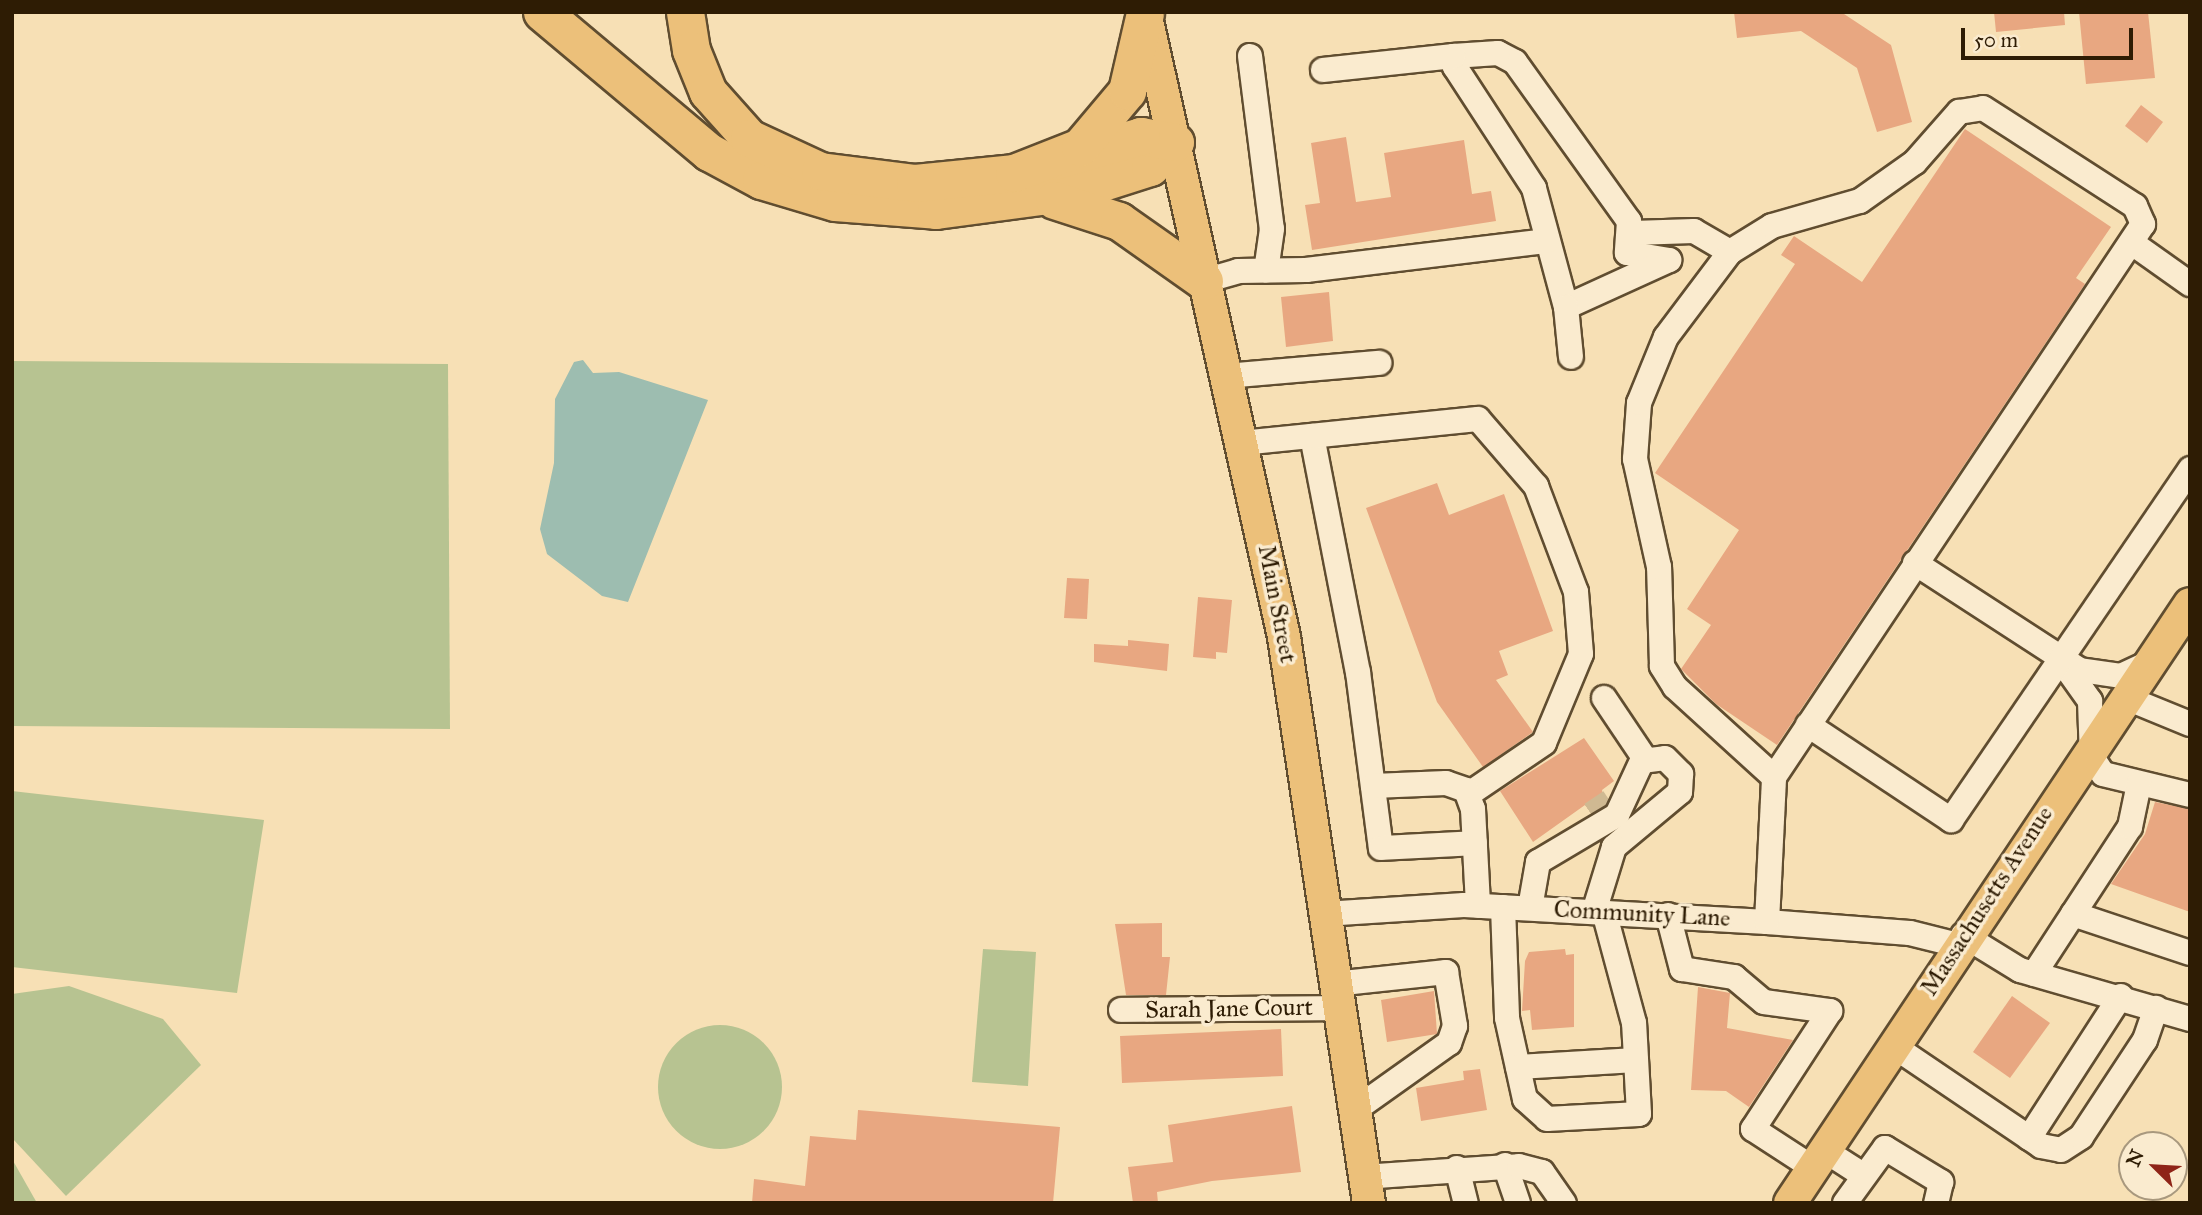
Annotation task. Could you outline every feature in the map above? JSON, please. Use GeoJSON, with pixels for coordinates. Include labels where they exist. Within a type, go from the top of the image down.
{"type":"FeatureCollection","features":[{"type":"Feature","properties":{"kind":"highway"},"geometry":{"type":"LineString","coordinates":[[542,12],[684,134],[761,180],[819,199],[886,209],[1018,201],[1094,209],[1204,281]]}},
{"type":"Feature","properties":{"kind":"highway"},"geometry":{"type":"LineString","coordinates":[[685,12],[694,61],[715,102],[749,138],[794,162],[850,177],[922,183],[995,177],[1132,138],[1175,142]]}},
{"type":"Feature","properties":{"kind":"highway"},"geometry":{"type":"LineString","coordinates":[[1053,161],[1090,138],[1119,105],[1138,64],[1145,13]]}},
{"type":"Feature","properties":{"kind":"highway"},"geometry":{"type":"LineString","coordinates":[[1018,201],[1139,172],[1175,142]]}},
{"type":"Feature","properties":{"kind":"main road","name":"Main Street"},"geometry":{"type":"LineString","coordinates":[[1145,13],[1289,666],[1352,1112],[1366,1190]]}},
{"type":"Feature","properties":{"kind":"main road","name":"Massachusetts Avenue"},"geometry":{"type":"LineString","coordinates":[[1790,1203],[2092,743],[2190,604]]}},
{"type":"Feature","properties":{"kind":"street"},"geometry":{"type":"LineString","coordinates":[[1323,70],[1498,53],[1515,62],[1633,233]]}},
{"type":"Feature","properties":{"kind":"street"},"geometry":{"type":"LineString","coordinates":[[1250,56],[1272,229],[1266,271]]}},
{"type":"Feature","properties":{"kind":"street"},"geometry":{"type":"LineString","coordinates":[[1453,56],[1464,88],[1534,188],[1566,307],[1571,357]]}},
{"type":"Feature","properties":{"kind":"street"},"geometry":{"type":"LineString","coordinates":[[1767,922],[1774,777],[2143,224],[2139,210],[1977,106],[1959,112],[1914,162],[1860,201],[1772,226],[1730,252],[1674,324],[1653,364],[1636,414],[1635,459],[1659,567],[1665,674],[1774,777]]}},
{"type":"Feature","properties":{"kind":"street"},"geometry":{"type":"LineString","coordinates":[[1633,233],[1694,231],[1730,252]]}},
{"type":"Feature","properties":{"kind":"street"},"geometry":{"type":"LineString","coordinates":[[1566,307],[1669,260],[1627,253],[1633,233]]}},
{"type":"Feature","properties":{"kind":"street"},"geometry":{"type":"LineString","coordinates":[[1204,281],[1266,271],[1547,241]]}},
{"type":"Feature","properties":{"kind":"street"},"geometry":{"type":"LineString","coordinates":[[2132,243],[2190,284]]}},
{"type":"Feature","properties":{"kind":"street"},"geometry":{"type":"LineString","coordinates":[[1226,376],[1379,363]]}},
{"type":"Feature","properties":{"kind":"street"},"geometry":{"type":"LineString","coordinates":[[1241,443],[1478,419],[1535,486],[1580,614],[1579,662],[1548,737],[1469,794]]}},
{"type":"Feature","properties":{"kind":"street"},"geometry":{"type":"LineString","coordinates":[[1312,436],[1358,672],[1381,848],[1475,843]]}},
{"type":"Feature","properties":{"kind":"street"},"geometry":{"type":"LineString","coordinates":[[1808,725],[1951,821],[2190,469]]}},
{"type":"Feature","properties":{"kind":"street"},"geometry":{"type":"LineString","coordinates":[[1915,564],[2060,660],[2113,677],[2147,664]]}},
{"type":"Feature","properties":{"kind":"street"},"geometry":{"type":"LineString","coordinates":[[2060,660],[2087,695],[2092,743],[2103,774],[2190,795]]}},
{"type":"Feature","properties":{"kind":"street"},"geometry":{"type":"LineString","coordinates":[[2124,697],[2190,724]]}},
{"type":"Feature","properties":{"kind":"street"},"geometry":{"type":"LineString","coordinates":[[1604,698],[1645,759]]}},
{"type":"Feature","properties":{"kind":"street"},"geometry":{"type":"LineString","coordinates":[[1503,907],[1507,1018],[1518,1067],[1535,1115],[1639,1114],[1634,1023],[1599,912],[1614,847],[1680,792],[1675,764],[1660,756],[1645,759]]}},
{"type":"Feature","properties":{"kind":"street"},"geometry":{"type":"LineString","coordinates":[[1545,856],[1617,815],[1645,759]]}},
{"type":"Feature","properties":{"kind":"street"},"geometry":{"type":"LineString","coordinates":[[1373,786],[1446,783],[1469,794]]}},
{"type":"Feature","properties":{"kind":"street"},"geometry":{"type":"LineString","coordinates":[[2034,974],[2133,821],[2139,784]]}},
{"type":"Feature","properties":{"kind":"street"},"geometry":{"type":"LineString","coordinates":[[1530,908],[1534,870],[1545,856],[1600,808],[1632,785]]}},
{"type":"Feature","properties":{"kind":"street"},"geometry":{"type":"LineString","coordinates":[[1469,794],[1478,906]]}},
{"type":"Feature","properties":{"kind":"street","name":"Community Lane"},"geometry":{"type":"LineString","coordinates":[[1324,914],[1478,906],[1668,915],[1910,933],[1961,940],[2034,974],[2121,996],[2190,1019]]}},
{"type":"Feature","properties":{"kind":"street"},"geometry":{"type":"LineString","coordinates":[[2073,914],[2190,953]]}},
{"type":"Feature","properties":{"kind":"street"},"geometry":{"type":"LineString","coordinates":[[1668,915],[1682,970],[1734,977],[1764,1002],[1830,1011],[1753,1129],[1818,1159],[1863,1175]]}},
{"type":"Feature","properties":{"kind":"street","name":"Sarah Jane Court"},"geometry":{"type":"LineString","coordinates":[[1121,1010],[1336,996],[1446,972],[1455,1026],[1440,1050],[1352,1112]]}},
{"type":"Feature","properties":{"kind":"street"},"geometry":{"type":"LineString","coordinates":[[2029,1138],[2121,996]]}},
{"type":"Feature","properties":{"kind":"street"},"geometry":{"type":"LineString","coordinates":[[1892,1045],[2029,1138],[2054,1151],[2076,1143],[2145,1040],[2156,1008]]}},
{"type":"Feature","properties":{"kind":"street"},"geometry":{"type":"LineString","coordinates":[[1518,1067],[1636,1060]]}},
{"type":"Feature","properties":{"kind":"street"},"geometry":{"type":"LineString","coordinates":[[1845,1203],[1885,1148],[1941,1182],[1936,1203]]}},
{"type":"Feature","properties":{"kind":"street"},"geometry":{"type":"LineString","coordinates":[[1366,1190],[1457,1168],[1505,1165],[1542,1172],[1564,1203]]}},
{"type":"Feature","properties":{"kind":"street"},"geometry":{"type":"LineString","coordinates":[[1505,1165],[1518,1203]]}},
{"type":"Feature","properties":{"kind":"street"},"geometry":{"type":"LineString","coordinates":[[1457,1168],[1466,1203]]}},
{"type":"Feature","properties":{"kind":"green space"},"geometry":{"type":"Polygon","coordinates":[[[12,361],[448,364],[450,729],[12,726],[12,361]]]}},
{"type":"Feature","properties":{"kind":"green space"},"geometry":{"type":"Polygon","coordinates":[[[12,791],[264,820],[237,993],[12,967],[12,791]]]}},
{"type":"Feature","properties":{"kind":"green space"},"geometry":{"type":"Polygon","coordinates":[[[983,949],[1036,952],[1028,1086],[972,1082],[983,949]]]}},
{"type":"Feature","properties":{"kind":"green space"},"geometry":{"type":"Polygon","coordinates":[[[69,986],[163,1019],[201,1065],[66,1196],[12,1138],[12,994],[69,986]]]}},
{"type":"Feature","properties":{"kind":"green space"},"geometry":{"type":"Polygon","coordinates":[[[720,1025],[744,1030],[764,1043],[777,1063],[782,1087],[777,1111],[764,1131],[744,1144],[720,1149],[696,1144],[676,1131],[663,1111],[658,1087],[663,1063],[676,1043],[696,1030],[720,1025]]]}},
{"type":"Feature","properties":{"kind":"green space"},"geometry":{"type":"Polygon","coordinates":[[[12,1159],[37,1203],[12,1203],[12,1159]]]}},
{"type":"Feature","properties":{"kind":"shaded area"},"geometry":{"type":"Polygon","coordinates":[[[583,360],[593,373],[619,372],[708,400],[628,602],[602,596],[547,554],[540,529],[554,463],[555,399],[574,362],[583,360]]]}},
{"type":"Feature","properties":{"kind":"building"},"geometry":{"type":"Polygon","coordinates":[[[1734,12],[1841,12],[1891,45],[1912,122],[1877,132],[1857,68],[1801,31],[1737,38],[1734,12]]]}},
{"type":"Feature","properties":{"kind":"building"},"geometry":{"type":"Polygon","coordinates":[[[1994,12],[2064,12],[2065,25],[1996,32],[1994,12]]]}},
{"type":"Feature","properties":{"kind":"building"},"geometry":{"type":"Polygon","coordinates":[[[2079,12],[2148,12],[2155,78],[2086,84],[2079,12]]]}},
{"type":"Feature","properties":{"kind":"building"},"geometry":{"type":"Polygon","coordinates":[[[2141,105],[2163,122],[2147,143],[2125,126],[2141,105]]]}},
{"type":"Feature","properties":{"kind":"building"},"geometry":{"type":"Polygon","coordinates":[[[1965,129],[2111,227],[2076,278],[2085,284],[1777,745],[1716,704],[1681,669],[1711,625],[1687,609],[1739,530],[1655,473],[1795,264],[1781,255],[1794,236],[1862,282],[1965,129]]]}},
{"type":"Feature","properties":{"kind":"building"},"geometry":{"type":"Polygon","coordinates":[[[1346,137],[1356,202],[1391,197],[1384,153],[1464,140],[1472,194],[1491,191],[1496,221],[1312,250],[1305,205],[1320,203],[1311,143],[1346,137]]]}},
{"type":"Feature","properties":{"kind":"building"},"geometry":{"type":"Polygon","coordinates":[[[1329,292],[1333,341],[1286,347],[1281,297],[1329,292]]]}},
{"type":"Feature","properties":{"kind":"building"},"geometry":{"type":"Polygon","coordinates":[[[1437,483],[1449,515],[1504,494],[1553,631],[1499,651],[1508,675],[1496,680],[1533,732],[1483,767],[1437,702],[1366,508],[1437,483]]]}},
{"type":"Feature","properties":{"kind":"building"},"geometry":{"type":"Polygon","coordinates":[[[1067,578],[1089,579],[1087,619],[1064,618],[1067,578]]]}},
{"type":"Feature","properties":{"kind":"building"},"geometry":{"type":"Polygon","coordinates":[[[1198,597],[1232,600],[1227,653],[1216,652],[1216,659],[1193,657],[1198,597]]]}},
{"type":"Feature","properties":{"kind":"building"},"geometry":{"type":"Polygon","coordinates":[[[1128,640],[1169,644],[1167,671],[1094,662],[1094,644],[1128,646],[1128,640]]]}},
{"type":"Feature","properties":{"kind":"building"},"geometry":{"type":"Polygon","coordinates":[[[1584,738],[1614,781],[1602,790],[1605,805],[1591,813],[1585,805],[1533,842],[1500,791],[1584,738]]]}},
{"type":"Feature","properties":{"kind":"building"},"geometry":{"type":"Polygon","coordinates":[[[2155,802],[2190,809],[2190,912],[2111,884],[2145,834],[2155,802]]]}},
{"type":"Feature","properties":{"kind":"building"},"geometry":{"type":"Polygon","coordinates":[[[1162,923],[1162,957],[1170,957],[1166,995],[1126,995],[1115,924],[1162,923]]]}},
{"type":"Feature","properties":{"kind":"building"},"geometry":{"type":"Polygon","coordinates":[[[1565,949],[1566,955],[1574,954],[1574,1027],[1532,1030],[1530,1010],[1522,1011],[1525,961],[1529,952],[1565,949]]]}},
{"type":"Feature","properties":{"kind":"building"},"geometry":{"type":"Polygon","coordinates":[[[1698,987],[1730,993],[1727,1028],[1793,1040],[1749,1107],[1726,1091],[1691,1090],[1698,987]]]}},
{"type":"Feature","properties":{"kind":"building"},"geometry":{"type":"Polygon","coordinates":[[[1434,991],[1437,1034],[1387,1042],[1381,1000],[1434,991]]]}},
{"type":"Feature","properties":{"kind":"building"},"geometry":{"type":"Polygon","coordinates":[[[2012,996],[2050,1023],[2010,1078],[1973,1052],[2012,996]]]}},
{"type":"Feature","properties":{"kind":"building"},"geometry":{"type":"Polygon","coordinates":[[[1281,1029],[1283,1076],[1122,1083],[1120,1036],[1281,1029]]]}},
{"type":"Feature","properties":{"kind":"building"},"geometry":{"type":"Polygon","coordinates":[[[1480,1069],[1487,1110],[1421,1121],[1416,1088],[1464,1080],[1463,1071],[1480,1069]]]}},
{"type":"Feature","properties":{"kind":"building"},"geometry":{"type":"Polygon","coordinates":[[[1292,1106],[1301,1172],[1212,1181],[1157,1192],[1158,1203],[1133,1203],[1128,1167],[1173,1162],[1168,1125],[1292,1106]]]}},
{"type":"Feature","properties":{"kind":"building"},"geometry":{"type":"Polygon","coordinates":[[[858,1110],[1060,1127],[1053,1203],[752,1203],[754,1179],[805,1186],[810,1136],[856,1140],[858,1110]]]}},
{"type":"Feature","properties":{"kind":"tunnel"},"geometry":{"type":"LineString","coordinates":[[1591,814],[1610,801]]}}]}
